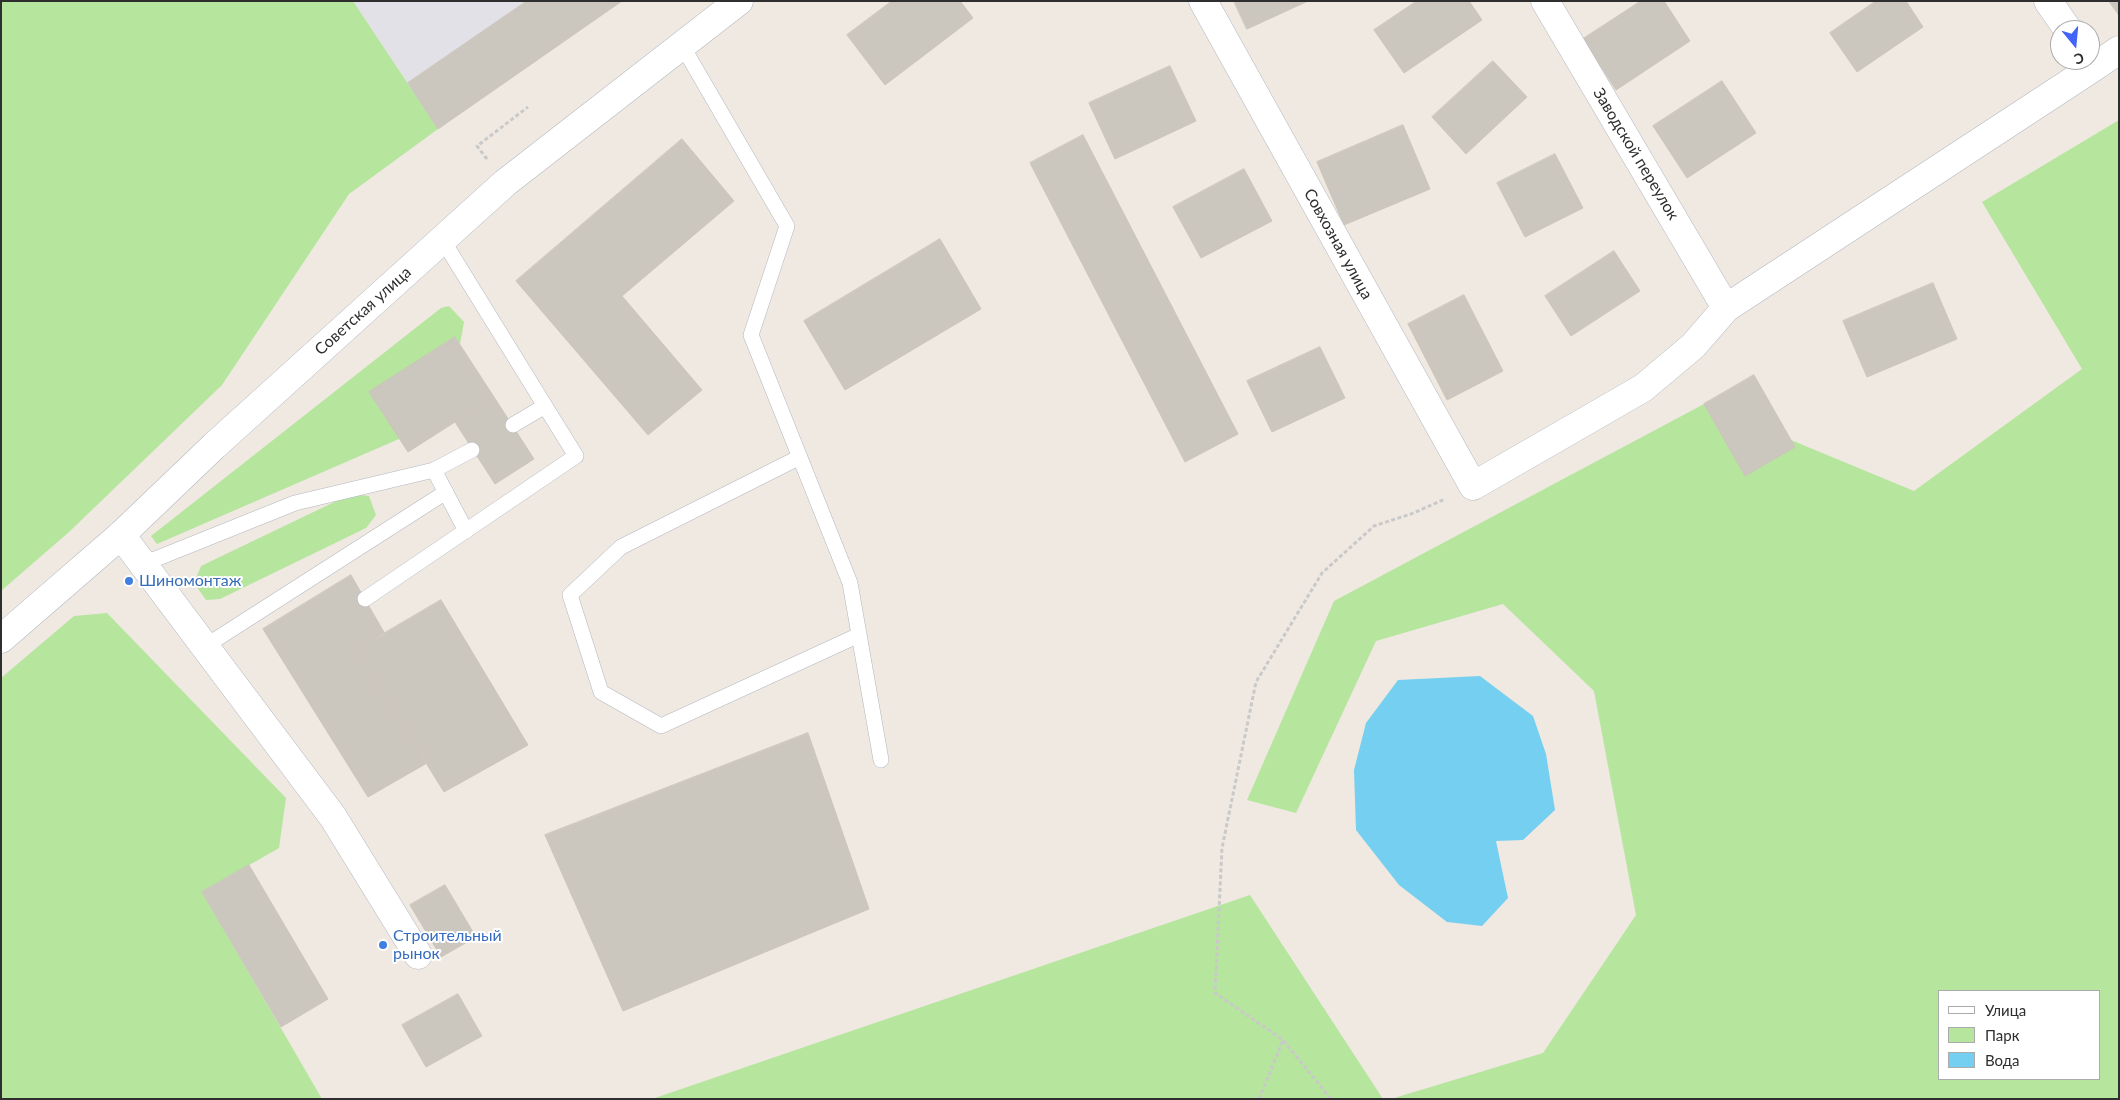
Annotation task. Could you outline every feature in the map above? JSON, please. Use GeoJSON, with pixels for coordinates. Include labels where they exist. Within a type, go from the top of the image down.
{"type":"FeatureCollection","features":[{"type":"Feature","properties":{"kind":"street","name":"Советская улица"},"geometry":{"type":"LineString","coordinates":[[1,639],[121,535],[222,440],[505,183],[683,47],[739,1]]}},
{"type":"Feature","properties":{"kind":"street","name":"Совхозная улица"},"geometry":{"type":"LineString","coordinates":[[1203,1],[1473,486]]}},
{"type":"Feature","properties":{"kind":"street","name":"Заводской переулок"},"geometry":{"type":"LineString","coordinates":[[1545,1],[1726,308]]}},
{"type":"Feature","properties":{"kind":"street"},"geometry":{"type":"LineString","coordinates":[[2048,1],[2061,20]]}},
{"type":"Feature","properties":{"kind":"street"},"geometry":{"type":"LineString","coordinates":[[2100,60],[2119,50]]}},
{"type":"Feature","properties":{"kind":"street"},"geometry":{"type":"LineString","coordinates":[[1473,486],[1643,388],[1693,346],[1726,308],[2083,70]]}},
{"type":"Feature","properties":{"kind":"street"},"geometry":{"type":"LineString","coordinates":[[121,535],[333,817],[418,955]]}},
{"type":"Feature","properties":{"kind":"lane"},"geometry":{"type":"LineString","coordinates":[[683,47],[787,226],[751,335],[850,582],[881,760]]}},
{"type":"Feature","properties":{"kind":"lane"},"geometry":{"type":"LineString","coordinates":[[365,599],[576,456],[442,239]]}},
{"type":"Feature","properties":{"kind":"lane"},"geometry":{"type":"LineString","coordinates":[[513,426],[545,406]]}},
{"type":"Feature","properties":{"kind":"lane"},"geometry":{"type":"LineString","coordinates":[[143,564],[295,504],[434,470],[472,450]]}},
{"type":"Feature","properties":{"kind":"lane"},"geometry":{"type":"LineString","coordinates":[[800,456],[621,547],[570,595],[601,692],[661,726],[859,635]]}},
{"type":"Feature","properties":{"kind":"lane"},"geometry":{"type":"LineString","coordinates":[[434,470],[466,531]]}},
{"type":"Feature","properties":{"kind":"lane"},"geometry":{"type":"LineString","coordinates":[[204,647],[446,492]]}},
{"type":"Feature","properties":{"kind":"path"},"geometry":{"type":"LineString","coordinates":[[1331,1099],[1283,1040],[1215,992],[1222,848],[1256,682],[1322,573],[1374,526],[1412,514],[1473,486]]}},
{"type":"Feature","properties":{"kind":"path"},"geometry":{"type":"LineString","coordinates":[[1259,1099],[1283,1040]]}},
{"type":"Feature","properties":{"kind":"shaded area"},"geometry":{"type":"Polygon","coordinates":[[[353,1],[622,1],[438,129],[353,1]]]}},
{"type":"Feature","properties":{"kind":"green space"},"geometry":{"type":"Polygon","coordinates":[[[1,1],[353,1],[438,129],[349,194],[222,385],[69,532],[1,591],[1,1]]]}},
{"type":"Feature","properties":{"kind":"green space"},"geometry":{"type":"Polygon","coordinates":[[[2119,120],[2119,1099],[1391,1099],[1543,1053],[1636,915],[1594,691],[1503,604],[1376,641],[1296,813],[1247,800],[1334,601],[1704,404],[1914,491],[2082,369],[1982,202],[2119,120]]]}},
{"type":"Feature","properties":{"kind":"green space"},"geometry":{"type":"Polygon","coordinates":[[[449,306],[464,322],[460,344],[455,337],[399,439],[157,544],[151,536],[441,308],[449,306]]]}},
{"type":"Feature","properties":{"kind":"green space"},"geometry":{"type":"Polygon","coordinates":[[[351,494],[369,496],[376,515],[366,528],[220,599],[206,600],[194,583],[201,566],[351,494]]]}},
{"type":"Feature","properties":{"kind":"green space"},"geometry":{"type":"Polygon","coordinates":[[[107,613],[286,798],[279,848],[202,892],[322,1099],[1,1099],[1,678],[74,616],[107,613]]]}},
{"type":"Feature","properties":{"kind":"green space"},"geometry":{"type":"Polygon","coordinates":[[[1250,895],[1383,1099],[652,1099],[1250,895]]]}},
{"type":"Feature","properties":{"kind":"water"},"geometry":{"type":"Polygon","coordinates":[[[1480,676],[1533,716],[1546,754],[1555,810],[1523,840],[1496,841],[1508,898],[1482,926],[1447,922],[1399,885],[1356,830],[1354,770],[1366,723],[1398,680],[1480,676]]]}},
{"type":"Feature","properties":{"kind":"building"},"geometry":{"type":"Polygon","coordinates":[[[527,1],[622,1],[438,129],[408,83],[527,1]]]}},
{"type":"Feature","properties":{"kind":"building"},"geometry":{"type":"Polygon","coordinates":[[[892,1],[960,1],[973,18],[885,85],[847,35],[892,1]]]}},
{"type":"Feature","properties":{"kind":"building"},"geometry":{"type":"Polygon","coordinates":[[[1234,1],[1308,1],[1247,29],[1234,1]]]}},
{"type":"Feature","properties":{"kind":"building"},"geometry":{"type":"Polygon","coordinates":[[[1417,1],[1469,1],[1482,20],[1404,73],[1374,30],[1417,1]]]}},
{"type":"Feature","properties":{"kind":"building"},"geometry":{"type":"Polygon","coordinates":[[[1641,1],[1664,1],[1690,41],[1616,90],[1583,39],[1641,1]]]}},
{"type":"Feature","properties":{"kind":"building"},"geometry":{"type":"Polygon","coordinates":[[[1876,1],[1906,1],[1923,27],[1857,72],[1830,33],[1876,1]]]}},
{"type":"Feature","properties":{"kind":"building"},"geometry":{"type":"Polygon","coordinates":[[[2109,1],[2119,1],[2119,15],[2109,1]]]}},
{"type":"Feature","properties":{"kind":"building"},"geometry":{"type":"Polygon","coordinates":[[[1493,61],[1527,97],[1466,154],[1432,117],[1493,61]]]}},
{"type":"Feature","properties":{"kind":"building"},"geometry":{"type":"Polygon","coordinates":[[[1170,66],[1196,121],[1115,159],[1089,103],[1170,66]]]}},
{"type":"Feature","properties":{"kind":"building"},"geometry":{"type":"Polygon","coordinates":[[[1722,81],[1756,133],[1687,178],[1653,126],[1722,81]]]}},
{"type":"Feature","properties":{"kind":"building"},"geometry":{"type":"Polygon","coordinates":[[[1403,125],[1430,189],[1344,225],[1317,162],[1403,125]]]}},
{"type":"Feature","properties":{"kind":"building"},"geometry":{"type":"Polygon","coordinates":[[[1083,135],[1238,434],[1185,462],[1030,163],[1083,135]]]}},
{"type":"Feature","properties":{"kind":"building"},"geometry":{"type":"Polygon","coordinates":[[[682,139],[734,201],[622,296],[702,390],[648,435],[516,281],[682,139]]]}},
{"type":"Feature","properties":{"kind":"building"},"geometry":{"type":"Polygon","coordinates":[[[1555,154],[1583,208],[1525,237],[1497,183],[1555,154]]]}},
{"type":"Feature","properties":{"kind":"building"},"geometry":{"type":"Polygon","coordinates":[[[1244,169],[1272,221],[1201,258],[1173,207],[1244,169]]]}},
{"type":"Feature","properties":{"kind":"building"},"geometry":{"type":"Polygon","coordinates":[[[940,239],[981,309],[845,390],[804,321],[940,239]]]}},
{"type":"Feature","properties":{"kind":"building"},"geometry":{"type":"Polygon","coordinates":[[[1614,251],[1640,291],[1571,336],[1545,296],[1614,251]]]}},
{"type":"Feature","properties":{"kind":"building"},"geometry":{"type":"Polygon","coordinates":[[[1933,283],[1957,339],[1867,377],[1843,321],[1933,283]]]}},
{"type":"Feature","properties":{"kind":"building"},"geometry":{"type":"Polygon","coordinates":[[[1464,295],[1503,371],[1447,400],[1408,324],[1464,295]]]}},
{"type":"Feature","properties":{"kind":"building"},"geometry":{"type":"Polygon","coordinates":[[[455,337],[494,397],[408,452],[369,392],[455,337]]]}},
{"type":"Feature","properties":{"kind":"building"},"geometry":{"type":"Polygon","coordinates":[[[1320,347],[1345,398],[1272,432],[1247,381],[1320,347]]]}},
{"type":"Feature","properties":{"kind":"building"},"geometry":{"type":"Polygon","coordinates":[[[1754,375],[1795,447],[1745,476],[1704,404],[1754,375]]]}},
{"type":"Feature","properties":{"kind":"building"},"geometry":{"type":"Polygon","coordinates":[[[494,397],[534,459],[495,484],[455,422],[494,397]]]}},
{"type":"Feature","properties":{"kind":"building"},"geometry":{"type":"Polygon","coordinates":[[[351,575],[385,634],[356,650],[427,763],[368,797],[263,629],[351,575]]]}},
{"type":"Feature","properties":{"kind":"building"},"geometry":{"type":"Polygon","coordinates":[[[441,600],[528,745],[444,792],[356,650],[441,600]]]}},
{"type":"Feature","properties":{"kind":"building"},"geometry":{"type":"Polygon","coordinates":[[[808,733],[869,909],[623,1011],[545,835],[808,733]]]}},
{"type":"Feature","properties":{"kind":"building"},"geometry":{"type":"Polygon","coordinates":[[[249,865],[328,999],[281,1027],[202,892],[249,865]]]}},
{"type":"Feature","properties":{"kind":"building"},"geometry":{"type":"Polygon","coordinates":[[[445,885],[476,937],[441,957],[410,905],[445,885]]]}},
{"type":"Feature","properties":{"kind":"building"},"geometry":{"type":"Polygon","coordinates":[[[458,994],[482,1036],[426,1067],[402,1025],[458,994]]]}},
{"type":"Feature","properties":{"kind":"place","name":"Шиномонтаж"},"geometry":{"type":"Point","coordinates":[129,581]}},
{"type":"Feature","properties":{"kind":"place","name":"Строительный рынок"},"geometry":{"type":"Point","coordinates":[383,945]}}]}
